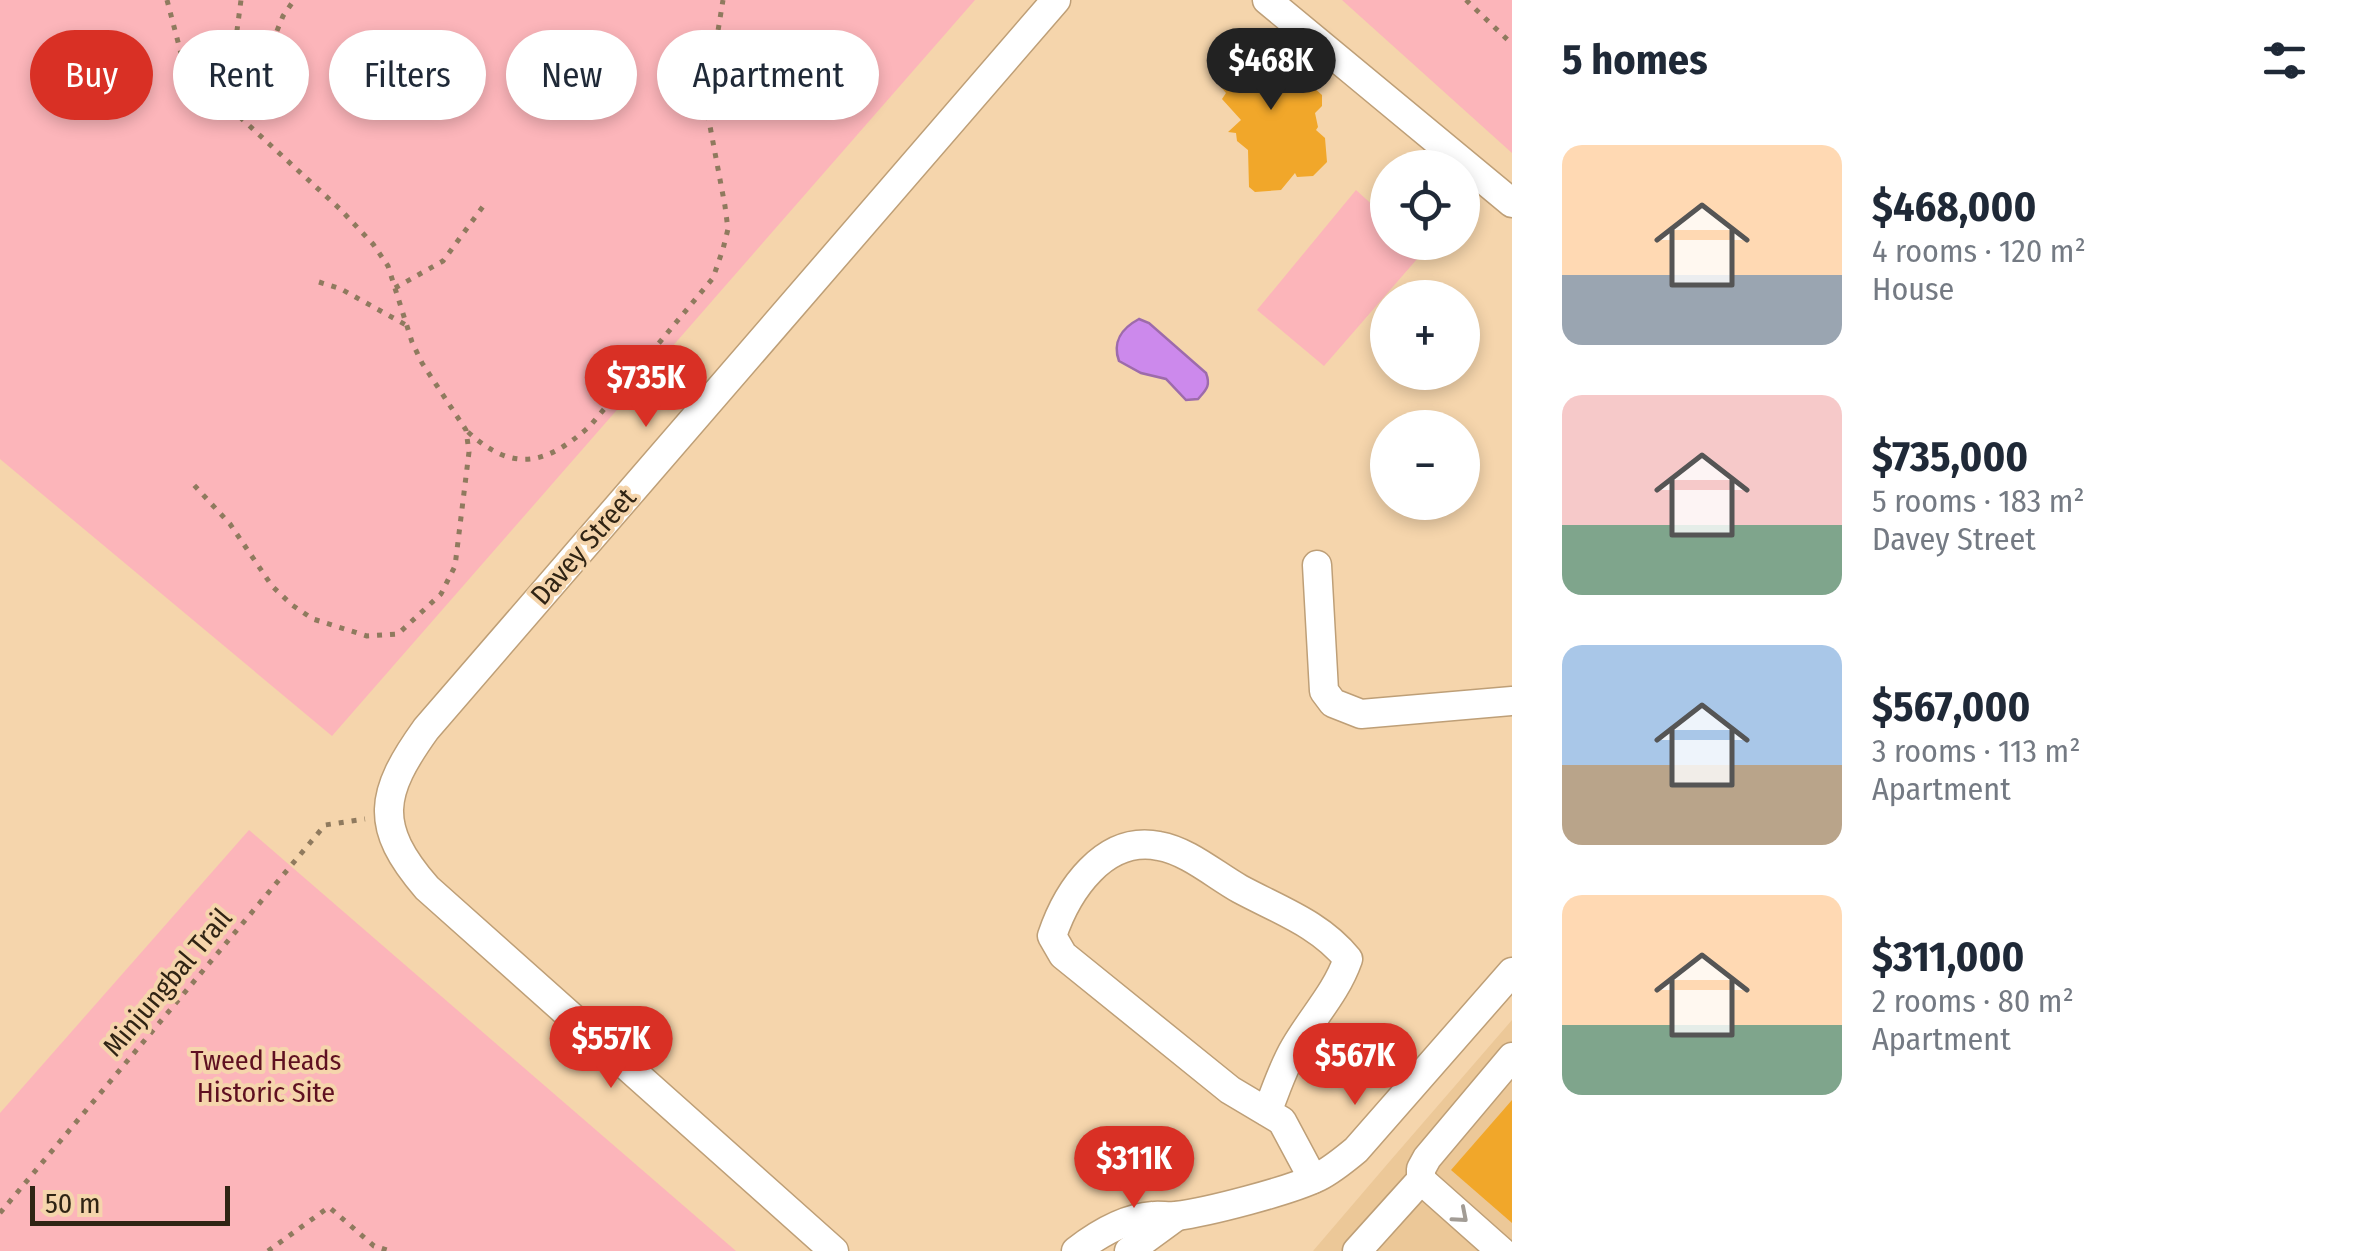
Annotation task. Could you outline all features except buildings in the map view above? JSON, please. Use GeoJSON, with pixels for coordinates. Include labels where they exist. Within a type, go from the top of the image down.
{"type":"FeatureCollection","features":[{"type":"Feature","properties":{"kind":"street","name":"Davey Street"},"geometry":{"type":"LineString","coordinates":[[387,815],[392,786],[406,756],[426,729],[1056,0]]}},
{"type":"Feature","properties":{"kind":"street"},"geometry":{"type":"LineString","coordinates":[[1267,0],[1512,203]]}},
{"type":"Feature","properties":{"kind":"street"},"geometry":{"type":"LineString","coordinates":[[1317,565],[1324,691],[1333,703],[1362,714],[1512,701]]}},
{"type":"Feature","properties":{"kind":"street"},"geometry":{"type":"LineString","coordinates":[[387,815],[395,844],[427,888],[834,1251]]}},
{"type":"Feature","properties":{"kind":"street"},"geometry":{"type":"LineString","coordinates":[[1268,1112],[1297,1044],[1340,983],[1348,959],[1332,939],[1298,918],[1158,845],[1123,848],[1098,862],[1076,883],[1058,916],[1052,936],[1063,956],[1230,1090],[1282,1121],[1313,1179]]}},
{"type":"Feature","properties":{"kind":"street"},"geometry":{"type":"LineString","coordinates":[[1076,1251],[1131,1220],[1176,1216],[1313,1179],[1356,1150],[1512,972]]}},
{"type":"Feature","properties":{"kind":"street"},"geometry":{"type":"LineString","coordinates":[[1357,1251],[1421,1180],[1427,1158],[1512,1057]]}},
{"type":"Feature","properties":{"kind":"street"},"geometry":{"type":"LineString","coordinates":[[1421,1180],[1502,1251]]}},
{"type":"Feature","properties":{"kind":"street"},"geometry":{"type":"LineString","coordinates":[[1129,1251],[1176,1216]]}},
{"type":"Feature","properties":{"kind":"path"},"geometry":{"type":"LineString","coordinates":[[167,0],[175,30]]}},
{"type":"Feature","properties":{"kind":"path"},"geometry":{"type":"LineString","coordinates":[[237,30],[241,0]]}},
{"type":"Feature","properties":{"kind":"path"},"geometry":{"type":"LineString","coordinates":[[277,30],[294,0]]}},
{"type":"Feature","properties":{"kind":"path"},"geometry":{"type":"LineString","coordinates":[[243,120],[373,244],[388,266],[422,364],[466,430],[481,444],[514,460],[532,460],[569,444],[610,402],[713,278],[728,229],[706,105],[722,0]]}},
{"type":"Feature","properties":{"kind":"path"},"geometry":{"type":"LineString","coordinates":[[1466,0],[1512,44]]}},
{"type":"Feature","properties":{"kind":"path"},"geometry":{"type":"LineString","coordinates":[[396,288],[444,262],[487,201]]}},
{"type":"Feature","properties":{"kind":"path"},"geometry":{"type":"LineString","coordinates":[[319,282],[362,300],[407,326]]}},
{"type":"Feature","properties":{"kind":"path"},"geometry":{"type":"LineString","coordinates":[[194,485],[230,524],[272,586],[292,606],[313,619],[367,636],[398,634],[441,594],[455,566],[468,472],[466,430]]}},
{"type":"Feature","properties":{"kind":"path","name":"Minjungbal Trail"},"geometry":{"type":"LineString","coordinates":[[0,1213],[325,825],[387,815]]}},
{"type":"Feature","properties":{"kind":"path"},"geometry":{"type":"LineString","coordinates":[[268,1251],[329,1207],[374,1246],[390,1251]]}},
{"type":"Feature","properties":{"kind":"shaded area"},"geometry":{"type":"Polygon","coordinates":[[[1139,319],[1149,323],[1206,373],[1207,388],[1198,399],[1186,400],[1166,379],[1141,373],[1119,361],[1120,336],[1139,319]]]}},
{"type":"Feature","properties":{"kind":"shaded area"},"geometry":{"type":"Polygon","coordinates":[[[1512,1020],[1512,1251],[1313,1251],[1390,1161],[1512,1020]]]}},
{"type":"Feature","properties":{"kind":"green space"},"geometry":{"type":"Polygon","coordinates":[[[0,0],[975,0],[879,110],[879,30],[657,30],[657,120],[870,120],[332,736],[0,459],[0,0]]]}},
{"type":"Feature","properties":{"kind":"green space"},"geometry":{"type":"Polygon","coordinates":[[[1342,0],[1512,0],[1512,153],[1342,0]]]}},
{"type":"Feature","properties":{"kind":"green space"},"geometry":{"type":"Polygon","coordinates":[[[1356,190],[1370,203],[1370,260],[1416,260],[1399,280],[1370,280],[1370,313],[1324,366],[1257,310],[1356,190]]]}},
{"type":"Feature","properties":{"kind":"green space","name":"Tweed Heads Historic Site"},"geometry":{"type":"Polygon","coordinates":[[[249,830],[736,1251],[0,1251],[0,1113],[249,830]]]}}]}
